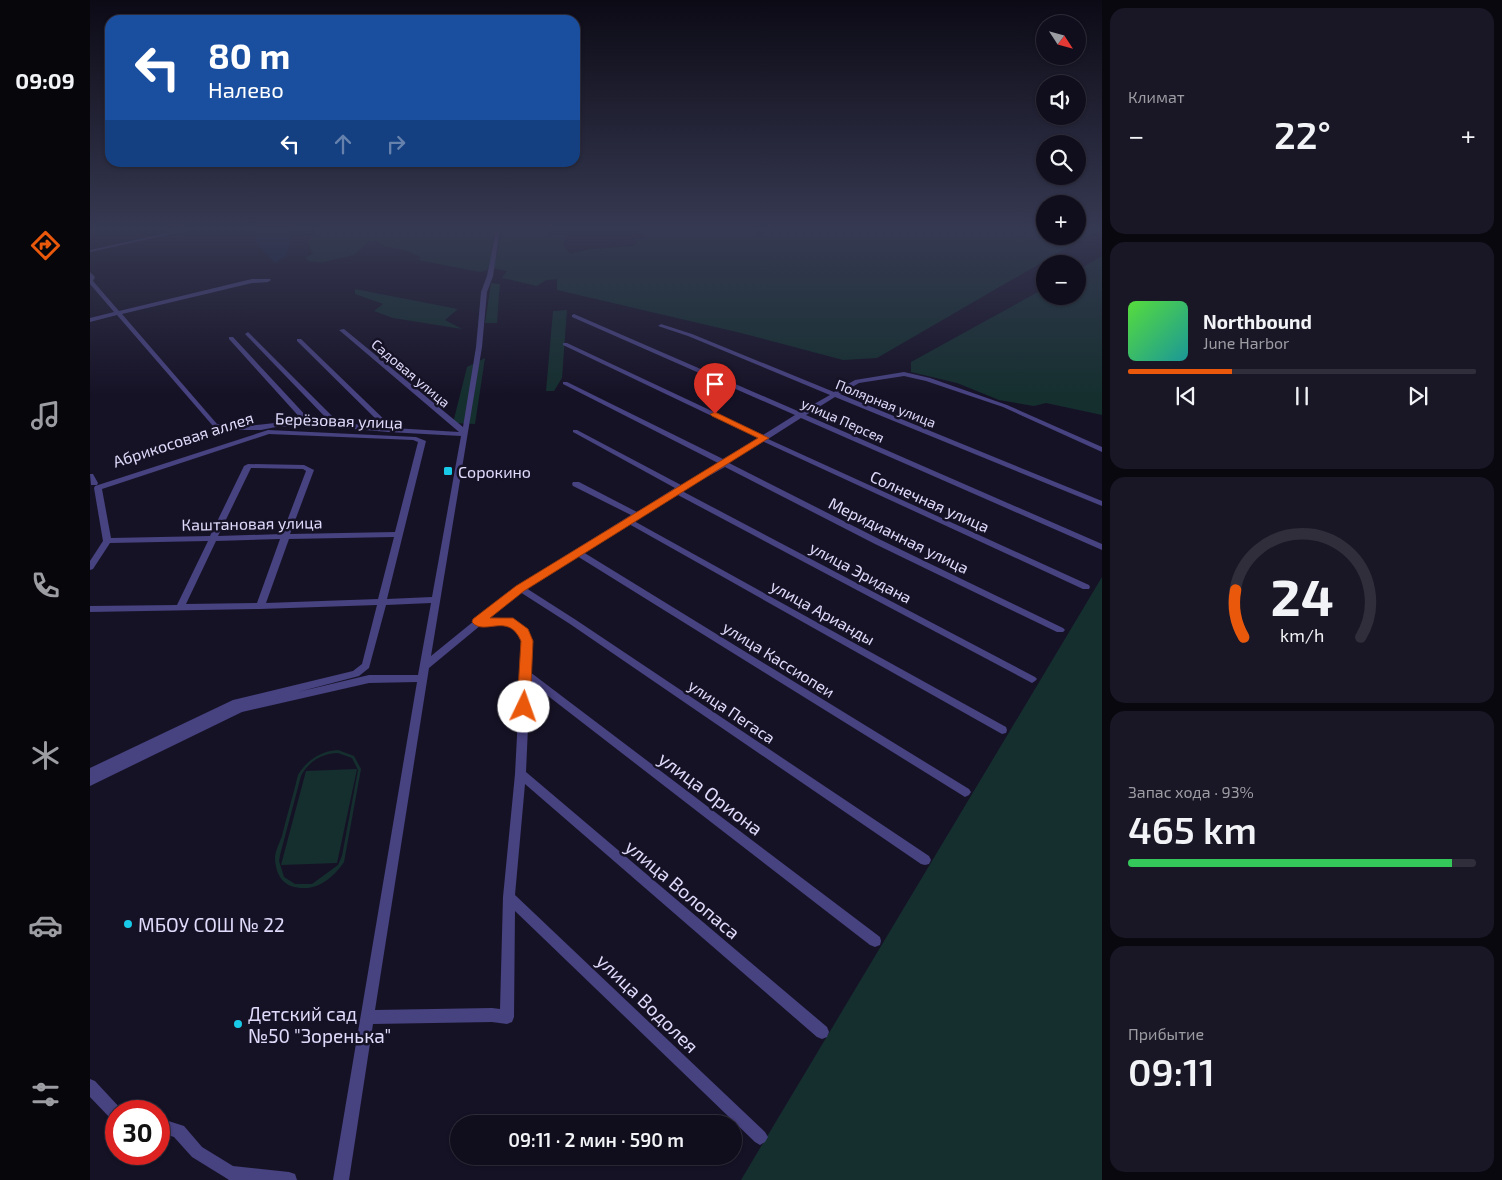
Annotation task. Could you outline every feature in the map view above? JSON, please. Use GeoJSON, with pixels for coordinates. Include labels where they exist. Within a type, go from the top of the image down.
{"type":"FeatureCollection","features":[{"type":"Feature","properties":{"kind":"street"},"geometry":{"type":"LineString","coordinates":[[93,285],[216,425],[227,428],[264,427]]}},
{"type":"Feature","properties":{"kind":"street"},"geometry":{"type":"LineString","coordinates":[[90,320],[235,285]]}},
{"type":"Feature","properties":{"kind":"street"},"geometry":{"type":"LineString","coordinates":[[341,1180],[465,434],[479,347],[484,292],[487,285]]}},
{"type":"Feature","properties":{"kind":"street","name":"улица Персея"},"geometry":{"type":"LineString","coordinates":[[574,316],[1102,547]]}},
{"type":"Feature","properties":{"kind":"street","name":"Полярная улица"},"geometry":{"type":"LineString","coordinates":[[661,326],[690,335],[1102,504]]}},
{"type":"Feature","properties":{"kind":"street","name":"Садовая улица"},"geometry":{"type":"LineString","coordinates":[[342,330],[465,434]]}},
{"type":"Feature","properties":{"kind":"street"},"geometry":{"type":"LineString","coordinates":[[248,334],[337,425]]}},
{"type":"Feature","properties":{"kind":"street"},"geometry":{"type":"LineString","coordinates":[[230,338],[306,419],[306,424]]}},
{"type":"Feature","properties":{"kind":"street"},"geometry":{"type":"LineString","coordinates":[[299,340],[391,430]]}},
{"type":"Feature","properties":{"kind":"street","name":"Солнечная улица"},"geometry":{"type":"LineString","coordinates":[[565,344],[764,439],[1086,586]]}},
{"type":"Feature","properties":{"kind":"street"},"geometry":{"type":"LineString","coordinates":[[90,782],[239,709],[369,679],[424,672],[478,622],[520,588],[678,489],[858,381],[904,374],[928,379],[1005,406],[1102,450]]}},
{"type":"Feature","properties":{"kind":"street","name":"Меридианная улица"},"geometry":{"type":"LineString","coordinates":[[565,383],[878,542],[1060,630]]}},
{"type":"Feature","properties":{"kind":"street","name":"Абрикосовая аллея"},"geometry":{"type":"LineString","coordinates":[[94,485],[264,427],[278,424],[337,425],[465,434]]}},
{"type":"Feature","properties":{"kind":"street","name":"улица Эридана"},"geometry":{"type":"LineString","coordinates":[[575,431],[678,489],[1032,679]]}},
{"type":"Feature","properties":{"kind":"street","name":"Берёзовая улица"},"geometry":{"type":"LineString","coordinates":[[90,773],[237,702],[356,674],[366,666],[422,441],[414,438],[268,432],[94,485]]}},
{"type":"Feature","properties":{"kind":"street"},"geometry":{"type":"LineString","coordinates":[[180,607],[248,466],[304,466],[310,470],[260,606]]}},
{"type":"Feature","properties":{"kind":"street"},"geometry":{"type":"LineString","coordinates":[[90,476],[94,485],[107,541],[90,567]]}},
{"type":"Feature","properties":{"kind":"street","name":"улица Арианды"},"geometry":{"type":"LineString","coordinates":[[576,484],[1002,730]]}},
{"type":"Feature","properties":{"kind":"street","name":"Каштановая улица"},"geometry":{"type":"LineString","coordinates":[[107,541],[398,534]]}},
{"type":"Feature","properties":{"kind":"street","name":"улица Кассиопеи"},"geometry":{"type":"LineString","coordinates":[[577,552],[965,792]]}},
{"type":"Feature","properties":{"kind":"street","name":"улица Пегаса"},"geometry":{"type":"LineString","coordinates":[[520,588],[925,860]]}},
{"type":"Feature","properties":{"kind":"street"},"geometry":{"type":"LineString","coordinates":[[90,609],[436,600]]}},
{"type":"Feature","properties":{"kind":"street"},"geometry":{"type":"LineString","coordinates":[[367,1017],[492,1015],[507,1017],[509,897],[520,774],[527,641],[522,629],[509,621],[478,622]]}},
{"type":"Feature","properties":{"kind":"street","name":"улица Ориона"},"geometry":{"type":"LineString","coordinates":[[525,673],[875,941]]}},
{"type":"Feature","properties":{"kind":"street","name":"улица Волопаса"},"geometry":{"type":"LineString","coordinates":[[520,774],[822,1032]]}},
{"type":"Feature","properties":{"kind":"street","name":"улица Водолея"},"geometry":{"type":"LineString","coordinates":[[509,897],[760,1137]]}},
{"type":"Feature","properties":{"kind":"street"},"geometry":{"type":"LineString","coordinates":[[90,1086],[105,1102]]}},
{"type":"Feature","properties":{"kind":"street"},"geometry":{"type":"LineString","coordinates":[[170,1128],[179,1131],[197,1152],[231,1173],[289,1180]]}},
{"type":"Feature","properties":{"kind":"green space"},"geometry":{"type":"Polygon","coordinates":[[[491,285],[500,285],[497,323],[485,323],[491,285]]]}},
{"type":"Feature","properties":{"kind":"green space"},"geometry":{"type":"Polygon","coordinates":[[[557,285],[1003,285],[877,358],[843,360],[741,333],[557,290],[557,285]]]}},
{"type":"Feature","properties":{"kind":"green space"},"geometry":{"type":"Polygon","coordinates":[[[1086,285],[1102,285],[1102,415],[1046,403],[1034,406],[999,400],[957,383],[911,372],[911,362],[1036,293],[1036,305],[1086,305],[1086,285]]]}},
{"type":"Feature","properties":{"kind":"green space"},"geometry":{"type":"Polygon","coordinates":[[[355,289],[458,309],[445,320],[462,329],[393,318],[374,311],[383,304],[355,294],[355,289]]]}},
{"type":"Feature","properties":{"kind":"green space"},"geometry":{"type":"Polygon","coordinates":[[[567,310],[562,378],[554,391],[546,391],[553,311],[567,310]]]}},
{"type":"Feature","properties":{"kind":"green space"},"geometry":{"type":"Polygon","coordinates":[[[485,358],[475,424],[453,423],[467,367],[485,358]]]}},
{"type":"Feature","properties":{"kind":"green space"},"geometry":{"type":"Polygon","coordinates":[[[1102,577],[1102,1180],[741,1180],[1102,577]]]}},
{"type":"Feature","properties":{"kind":"green space"},"geometry":{"type":"Polygon","coordinates":[[[338,750],[354,756],[361,769],[344,862],[333,875],[318,885],[307,888],[293,887],[280,877],[277,872],[275,858],[298,775],[315,757],[338,750]],[[338,753],[326,755],[316,759],[307,766],[301,776],[279,861],[284,877],[295,884],[312,884],[338,865],[342,856],[358,770],[352,758],[338,753]]]}},
{"type":"Feature","properties":{"kind":"green space"},"geometry":{"type":"Polygon","coordinates":[[[357,769],[337,863],[281,865],[306,771],[357,769]]]}},
{"type":"Feature","properties":{"kind":"place","name":"Сорокино"},"geometry":{"type":"Point","coordinates":[448,471]}},
{"type":"Feature","properties":{"kind":"place","name":"МБОУ СОШ № 22"},"geometry":{"type":"Point","coordinates":[128,924]}},
{"type":"Feature","properties":{"kind":"place","name":"Детский сад №50 \"Зоренька\""},"geometry":{"type":"Point","coordinates":[238,1024]}},
{"type":"Feature","properties":{"kind":"route"},"geometry":{"type":"LineString","coordinates":[[524,707],[527,641],[522,629],[509,621],[478,622],[520,588],[676,490],[725,464],[723,462],[765,438],[715,414]]}}]}
